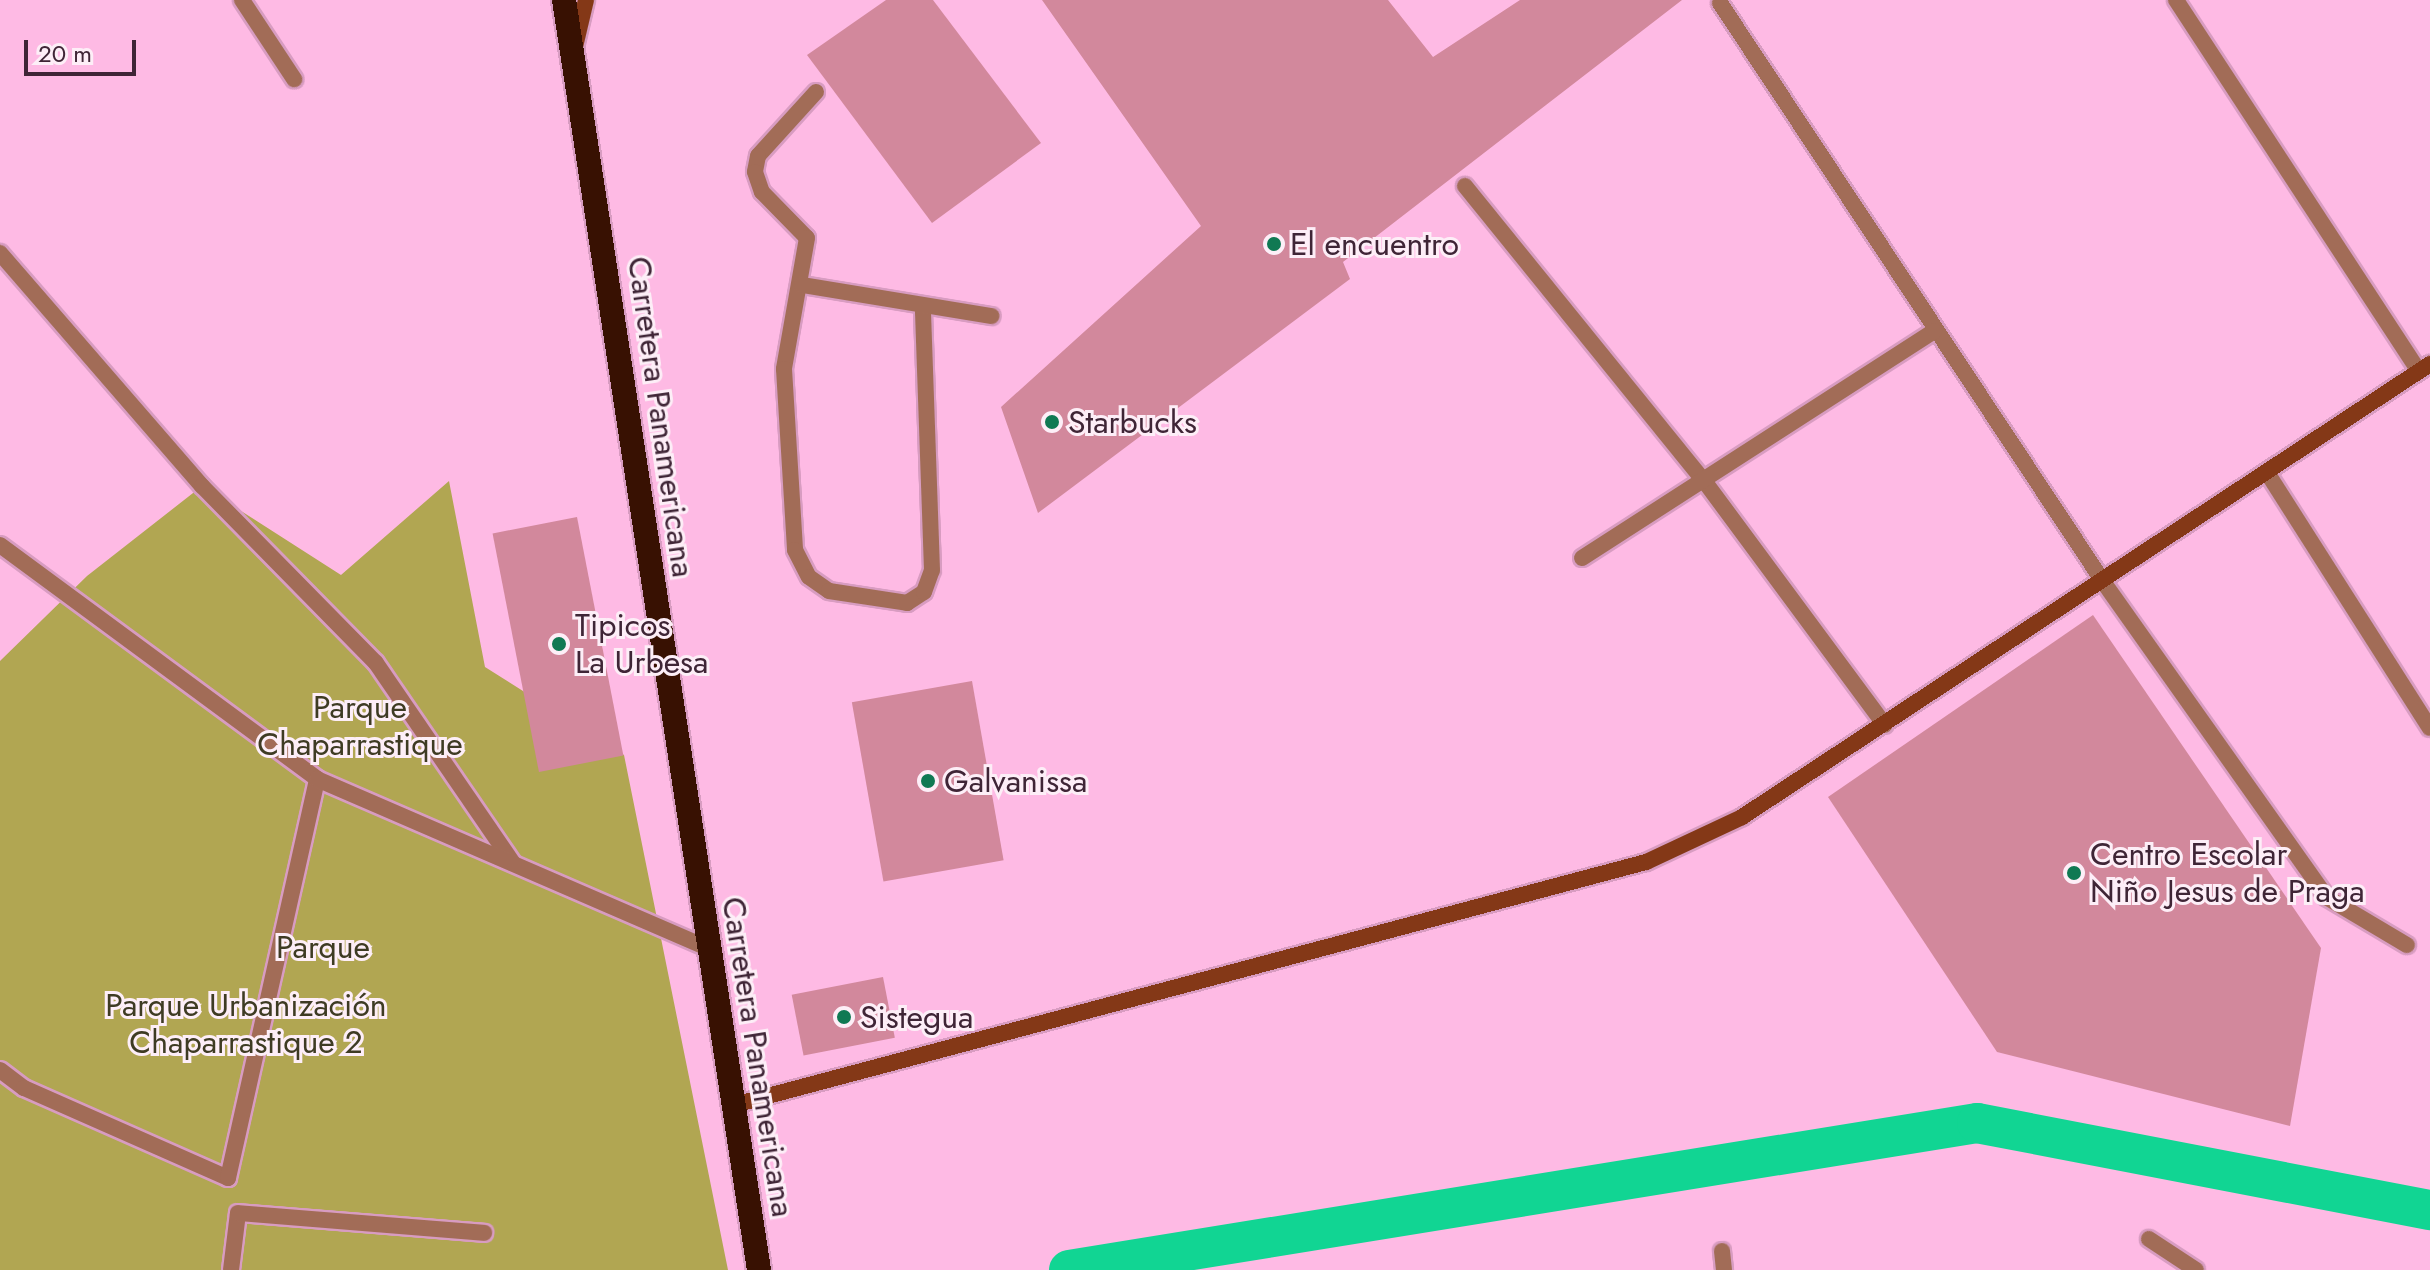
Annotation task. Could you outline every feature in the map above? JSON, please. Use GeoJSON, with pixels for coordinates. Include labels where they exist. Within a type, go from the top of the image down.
{"type":"FeatureCollection","features":[{"type":"Feature","properties":{"kind":"highway","name":"Carretera Panamericana"},"geometry":{"type":"LineString","coordinates":[[564,0],[707,948],[759,1270]]}},
{"type":"Feature","properties":{"kind":"street"},"geometry":{"type":"LineString","coordinates":[[242,0],[294,79]]}},
{"type":"Feature","properties":{"kind":"street"},"geometry":{"type":"LineString","coordinates":[[574,53],[586,0]]}},
{"type":"Feature","properties":{"kind":"street"},"geometry":{"type":"LineString","coordinates":[[734,1105],[1646,862],[1742,817],[2104,583],[2424,367],[2176,0]]}},
{"type":"Feature","properties":{"kind":"street"},"geometry":{"type":"LineString","coordinates":[[1720,3],[1934,331],[2104,583],[2326,897],[2407,945]]}},
{"type":"Feature","properties":{"kind":"street"},"geometry":{"type":"LineString","coordinates":[[816,92],[758,156],[755,172],[762,192],[807,238],[802,285],[784,343],[795,550],[809,577],[829,591],[907,603],[924,592],[932,570],[923,307]]}},
{"type":"Feature","properties":{"kind":"street"},"geometry":{"type":"LineString","coordinates":[[1465,186],[1705,482],[1885,725]]}},
{"type":"Feature","properties":{"kind":"street"},"geometry":{"type":"LineString","coordinates":[[0,253],[202,486],[376,663],[514,864]]}},
{"type":"Feature","properties":{"kind":"street"},"geometry":{"type":"LineString","coordinates":[[802,285],[991,316]]}},
{"type":"Feature","properties":{"kind":"street"},"geometry":{"type":"LineString","coordinates":[[1582,558],[1705,482],[1934,331]]}},
{"type":"Feature","properties":{"kind":"street"},"geometry":{"type":"LineString","coordinates":[[2268,474],[2430,728]]}},
{"type":"Feature","properties":{"kind":"street"},"geometry":{"type":"LineString","coordinates":[[0,545],[317,779],[707,948]]}},
{"type":"Feature","properties":{"kind":"street"},"geometry":{"type":"LineString","coordinates":[[0,1070],[24,1088],[228,1178],[317,779]]}},
{"type":"Feature","properties":{"kind":"street"},"geometry":{"type":"LineString","coordinates":[[231,1270],[238,1213],[484,1233]]}},
{"type":"Feature","properties":{"kind":"street"},"geometry":{"type":"LineString","coordinates":[[2149,1239],[2196,1270]]}},
{"type":"Feature","properties":{"kind":"street"},"geometry":{"type":"LineString","coordinates":[[1722,1251],[1724,1270]]}},
{"type":"Feature","properties":{"kind":"green space","name":"Parque Urbanización Chaparrastique 2"},"geometry":{"type":"Polygon","coordinates":[[[449,481],[485,667],[624,755],[728,1270],[0,1270],[0,661],[87,576],[202,486],[341,575],[449,481]]]}},
{"type":"Feature","properties":{"kind":"building"},"geometry":{"type":"Polygon","coordinates":[[[886,0],[933,0],[1041,143],[932,223],[807,55],[886,0]]]}},
{"type":"Feature","properties":{"kind":"building","name":"El encuentro"},"geometry":{"type":"Polygon","coordinates":[[[1042,0],[1388,0],[1433,57],[1520,0],[1682,0],[1343,262],[1350,279],[1038,513],[1001,407],[1201,226],[1042,0]]]}},
{"type":"Feature","properties":{"kind":"building","name":"Tipicos La Urbesa"},"geometry":{"type":"Polygon","coordinates":[[[577,517],[623,756],[539,772],[493,533],[577,517]]]}},
{"type":"Feature","properties":{"kind":"building","name":"Centro Escolar Niño Jesus de Praga"},"geometry":{"type":"Polygon","coordinates":[[[2093,615],[2321,948],[2290,1126],[1997,1052],[1828,797],[2093,615]]]}},
{"type":"Feature","properties":{"kind":"building","name":"Galvanissa"},"geometry":{"type":"Polygon","coordinates":[[[972,681],[1004,860],[883,881],[852,702],[972,681]]]}},
{"type":"Feature","properties":{"kind":"building","name":"Sistegua"},"geometry":{"type":"Polygon","coordinates":[[[883,977],[895,1038],[804,1056],[792,995],[883,977]]]}},
{"type":"Feature","properties":{"kind":"waterway"},"geometry":{"type":"LineString","coordinates":[[1069,1270],[1977,1123],[2430,1210]]}},
{"type":"Feature","properties":{"kind":"place","name":"El encuentro"},"geometry":{"type":"Point","coordinates":[1274,244]}},
{"type":"Feature","properties":{"kind":"place","name":"Starbucks"},"geometry":{"type":"Point","coordinates":[1052,422]}},
{"type":"Feature","properties":{"kind":"place","name":"Tipicos La Urbesa"},"geometry":{"type":"Point","coordinates":[559,644]}},
{"type":"Feature","properties":{"kind":"place","name":"Galvanissa"},"geometry":{"type":"Point","coordinates":[928,781]}},
{"type":"Feature","properties":{"kind":"place","name":"Centro Escolar Niño Jesus de Praga"},"geometry":{"type":"Point","coordinates":[2074,873]}},
{"type":"Feature","properties":{"kind":"place","name":"Sistegua"},"geometry":{"type":"Point","coordinates":[844,1017]}},
{"type":"Feature","properties":{"kind":"park label","name":"Parque Chaparrastique"},"geometry":{"type":"Point","coordinates":[360,726]}},
{"type":"Feature","properties":{"kind":"park label","name":"Parque"},"geometry":{"type":"Point","coordinates":[323,947]}}]}
